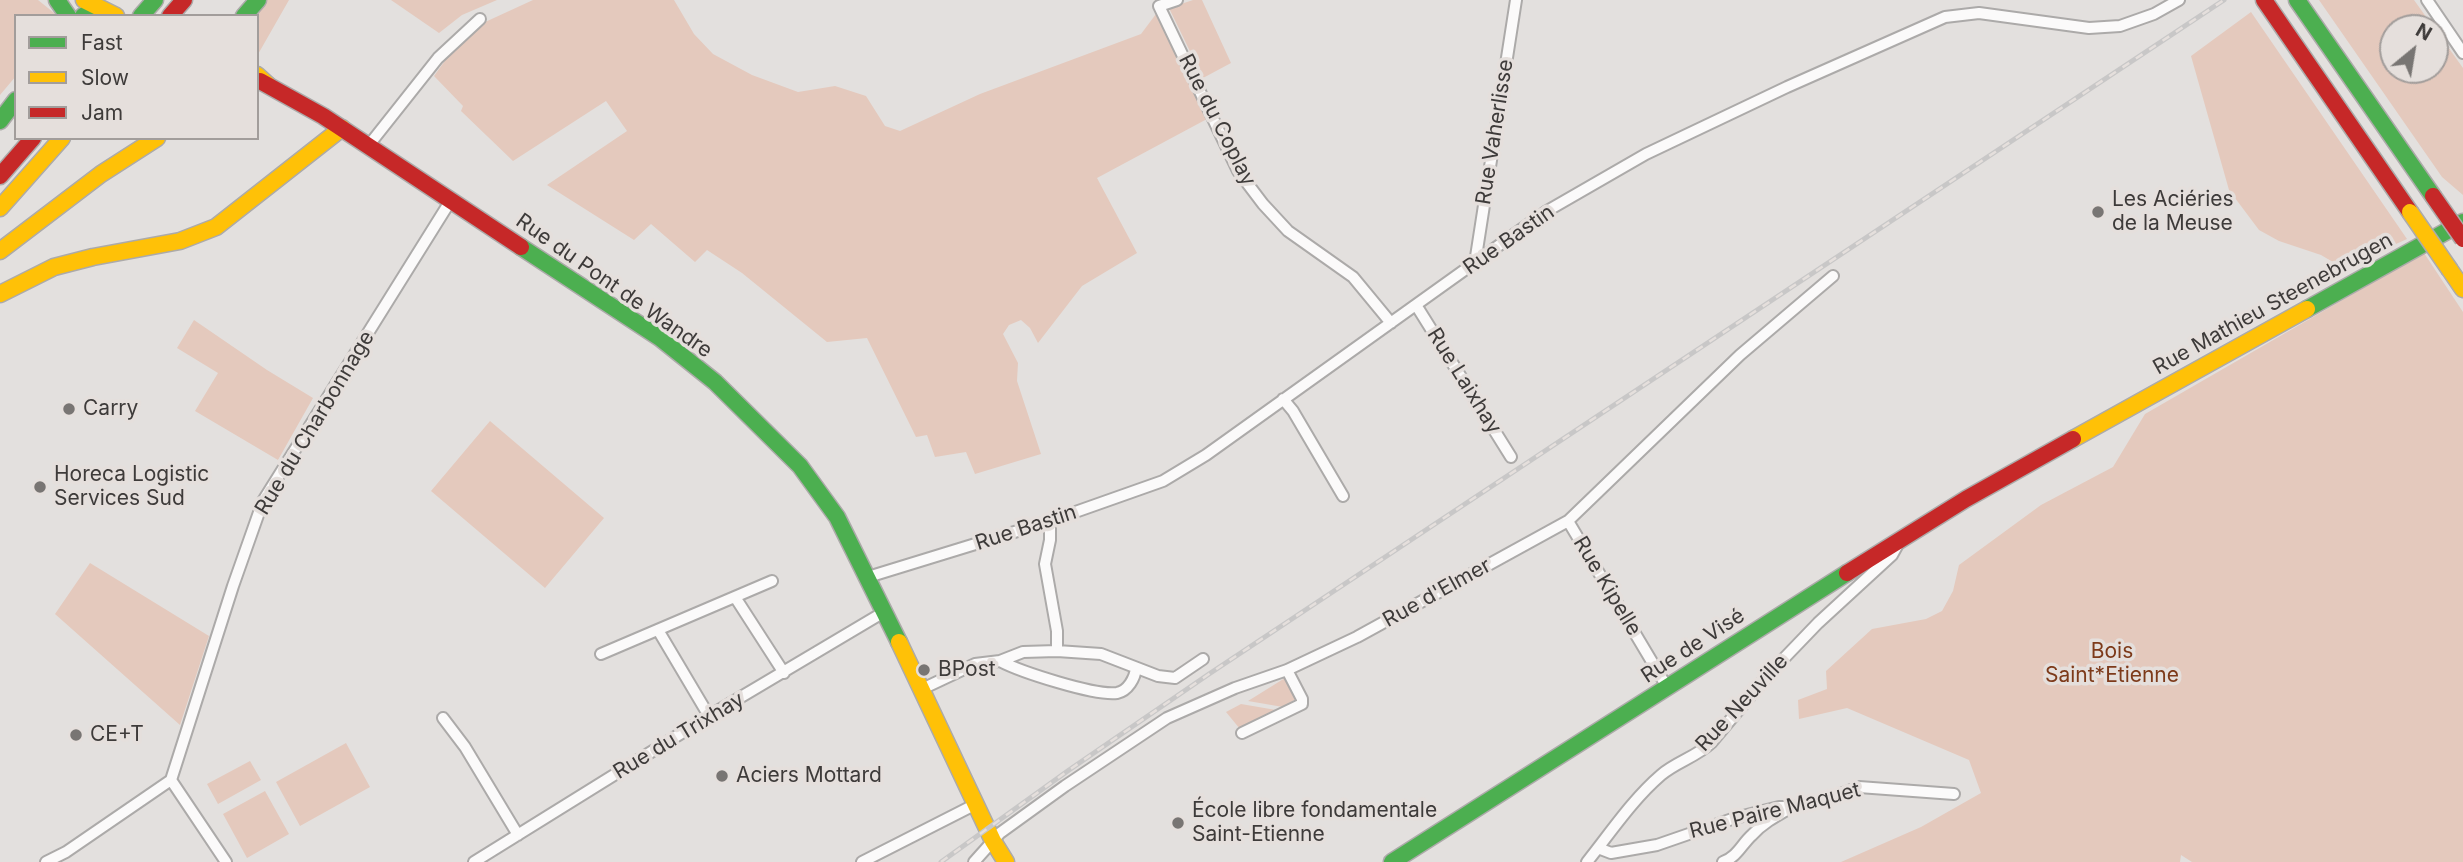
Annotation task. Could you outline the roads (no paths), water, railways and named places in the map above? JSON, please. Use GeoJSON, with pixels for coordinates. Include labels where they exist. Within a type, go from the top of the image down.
{"type":"FeatureCollection","features":[{"type":"Feature","properties":{"kind":"main road"},"geometry":{"type":"LineString","coordinates":[[143,14],[155,0]]}},
{"type":"Feature","properties":{"kind":"main road"},"geometry":{"type":"LineString","coordinates":[[246,14],[258,0]]}},
{"type":"Feature","properties":{"kind":"main road"},"geometry":{"type":"LineString","coordinates":[[2264,0],[2463,289]]}},
{"type":"Feature","properties":{"kind":"main road"},"geometry":{"type":"LineString","coordinates":[[2300,5],[2463,239]]}},
{"type":"Feature","properties":{"kind":"main road"},"geometry":{"type":"LineString","coordinates":[[88,8],[109,14]]}},
{"type":"Feature","properties":{"kind":"main road","name":"Rue du Pont de Wandre"},"geometry":{"type":"LineString","coordinates":[[260,82],[292,97],[369,145],[660,338],[715,382],[800,466],[826,499],[868,577],[993,841],[1006,862]]}},
{"type":"Feature","properties":{"kind":"main road"},"geometry":{"type":"LineString","coordinates":[[0,121],[14,103]]}},
{"type":"Feature","properties":{"kind":"main road"},"geometry":{"type":"LineString","coordinates":[[0,294],[54,267],[180,241],[216,227],[342,128]]}},
{"type":"Feature","properties":{"kind":"main road"},"geometry":{"type":"LineString","coordinates":[[0,176],[31,140]]}},
{"type":"Feature","properties":{"kind":"main road"},"geometry":{"type":"LineString","coordinates":[[0,208],[60,140]]}},
{"type":"Feature","properties":{"kind":"main road"},"geometry":{"type":"LineString","coordinates":[[0,251],[91,182],[154,140]]}},
{"type":"Feature","properties":{"kind":"main road","name":"Rue Mathieu Steenebrugen"},"geometry":{"type":"LineString","coordinates":[[2019,469],[2463,222]]}},
{"type":"Feature","properties":{"kind":"main road","name":"Rue de Visé"},"geometry":{"type":"LineString","coordinates":[[1392,862],[1797,603],[2019,469]]}},
{"type":"Feature","properties":{"kind":"street","name":"Rue du Coplay"},"geometry":{"type":"LineString","coordinates":[[1177,0],[1159,6],[1238,171],[1263,204],[1289,230],[1353,277],[1391,323]]}},
{"type":"Feature","properties":{"kind":"street","name":"Rue Vaherlisse"},"geometry":{"type":"LineString","coordinates":[[1475,263],[1516,0]]}},
{"type":"Feature","properties":{"kind":"street","name":"Rue Bastin"},"geometry":{"type":"LineString","coordinates":[[868,577],[1047,522],[1163,481],[1206,455],[1547,211],[1646,154],[1787,87],[1945,17],[1979,13],[2089,28],[2120,26],[2154,14],[2179,0]]}},
{"type":"Feature","properties":{"kind":"street"},"geometry":{"type":"LineString","coordinates":[[2427,0],[2463,53]]}},
{"type":"Feature","properties":{"kind":"street"},"geometry":{"type":"LineString","coordinates":[[369,145],[438,58],[480,19]]}},
{"type":"Feature","properties":{"kind":"street","name":"Rue du Charbonnage"},"geometry":{"type":"LineString","coordinates":[[171,780],[263,501],[451,200]]}},
{"type":"Feature","properties":{"kind":"street","name":"Rue d'Elmer"},"geometry":{"type":"LineString","coordinates":[[974,862],[1000,833],[1167,718],[1235,688],[1287,670],[1357,637],[1568,521],[1740,355],[1833,276]]}},
{"type":"Feature","properties":{"kind":"street","name":"Rue Laixhay"},"geometry":{"type":"LineString","coordinates":[[1416,305],[1511,457]]}},
{"type":"Feature","properties":{"kind":"street"},"geometry":{"type":"LineString","coordinates":[[1283,399],[1293,411],[1342,495]]}},
{"type":"Feature","properties":{"kind":"street","name":"Rue Kipelle"},"geometry":{"type":"LineString","coordinates":[[1568,521],[1667,687]]}},
{"type":"Feature","properties":{"kind":"street"},"geometry":{"type":"LineString","coordinates":[[1047,522],[1050,540],[1045,564],[1057,631],[1057,651]]}},
{"type":"Feature","properties":{"kind":"street","name":"Rue Neuville"},"geometry":{"type":"LineString","coordinates":[[1587,862],[1637,798],[1663,773],[1711,743],[1768,675],[1818,623],[1892,555],[1898,544]]}},
{"type":"Feature","properties":{"kind":"street"},"geometry":{"type":"LineString","coordinates":[[601,654],[772,581]]}},
{"type":"Feature","properties":{"kind":"street"},"geometry":{"type":"LineString","coordinates":[[735,597],[783,673]]}},
{"type":"Feature","properties":{"kind":"street","name":"Rue du Trixhay"},"geometry":{"type":"LineString","coordinates":[[474,862],[709,716],[884,612]]}},
{"type":"Feature","properties":{"kind":"street"},"geometry":{"type":"LineString","coordinates":[[658,630],[709,716]]}},
{"type":"Feature","properties":{"kind":"street"},"geometry":{"type":"LineString","coordinates":[[922,689],[975,664],[1000,661],[1023,652],[1101,654],[1158,677],[1175,678],[1203,659]]}},
{"type":"Feature","properties":{"kind":"street"},"geometry":{"type":"LineString","coordinates":[[1000,661],[1013,668],[1093,691],[1116,693],[1131,682],[1136,668]]}},
{"type":"Feature","properties":{"kind":"street"},"geometry":{"type":"LineString","coordinates":[[1242,733],[1302,704],[1287,670]]}},
{"type":"Feature","properties":{"kind":"street"},"geometry":{"type":"LineString","coordinates":[[443,718],[465,747],[518,835]]}},
{"type":"Feature","properties":{"kind":"street"},"geometry":{"type":"LineString","coordinates":[[46,862],[66,852],[171,780],[226,862]]}},
{"type":"Feature","properties":{"kind":"street","name":"Rue Paire Maquet"},"geometry":{"type":"LineString","coordinates":[[1598,848],[1611,853],[1657,845],[1744,816],[1779,807],[1822,801],[1859,787],[1954,794]]}},
{"type":"Feature","properties":{"kind":"street"},"geometry":{"type":"LineString","coordinates":[[862,862],[976,804]]}},
{"type":"Feature","properties":{"kind":"street"},"geometry":{"type":"LineString","coordinates":[[1723,862],[1739,852],[1752,835],[1771,819],[1793,807]]}},
{"type":"Feature","properties":{"kind":"railway"},"geometry":{"type":"LineString","coordinates":[[941,862],[1209,674],[2224,0]]}},
{"type":"Feature","properties":{"kind":"place","name":"Les Aciéries de la Meuse"},"geometry":{"type":"Point","coordinates":[2098,212]}},
{"type":"Feature","properties":{"kind":"place","name":"Carry"},"geometry":{"type":"Point","coordinates":[69,409]}},
{"type":"Feature","properties":{"kind":"place","name":"Horeca Logistic Services Sud"},"geometry":{"type":"Point","coordinates":[40,487]}},
{"type":"Feature","properties":{"kind":"place","name":"BPost"},"geometry":{"type":"Point","coordinates":[924,670]}},
{"type":"Feature","properties":{"kind":"place","name":"CE+T"},"geometry":{"type":"Point","coordinates":[76,735]}},
{"type":"Feature","properties":{"kind":"place","name":"Aciers Mottard"},"geometry":{"type":"Point","coordinates":[722,776]}},
{"type":"Feature","properties":{"kind":"place","name":"École libre fondamentale Saint-Etienne"},"geometry":{"type":"Point","coordinates":[1178,823]}},
{"type":"Feature","properties":{"kind":"park label","name":"Bois Saint*Etienne"},"geometry":{"type":"Point","coordinates":[2112,664]}}]}
